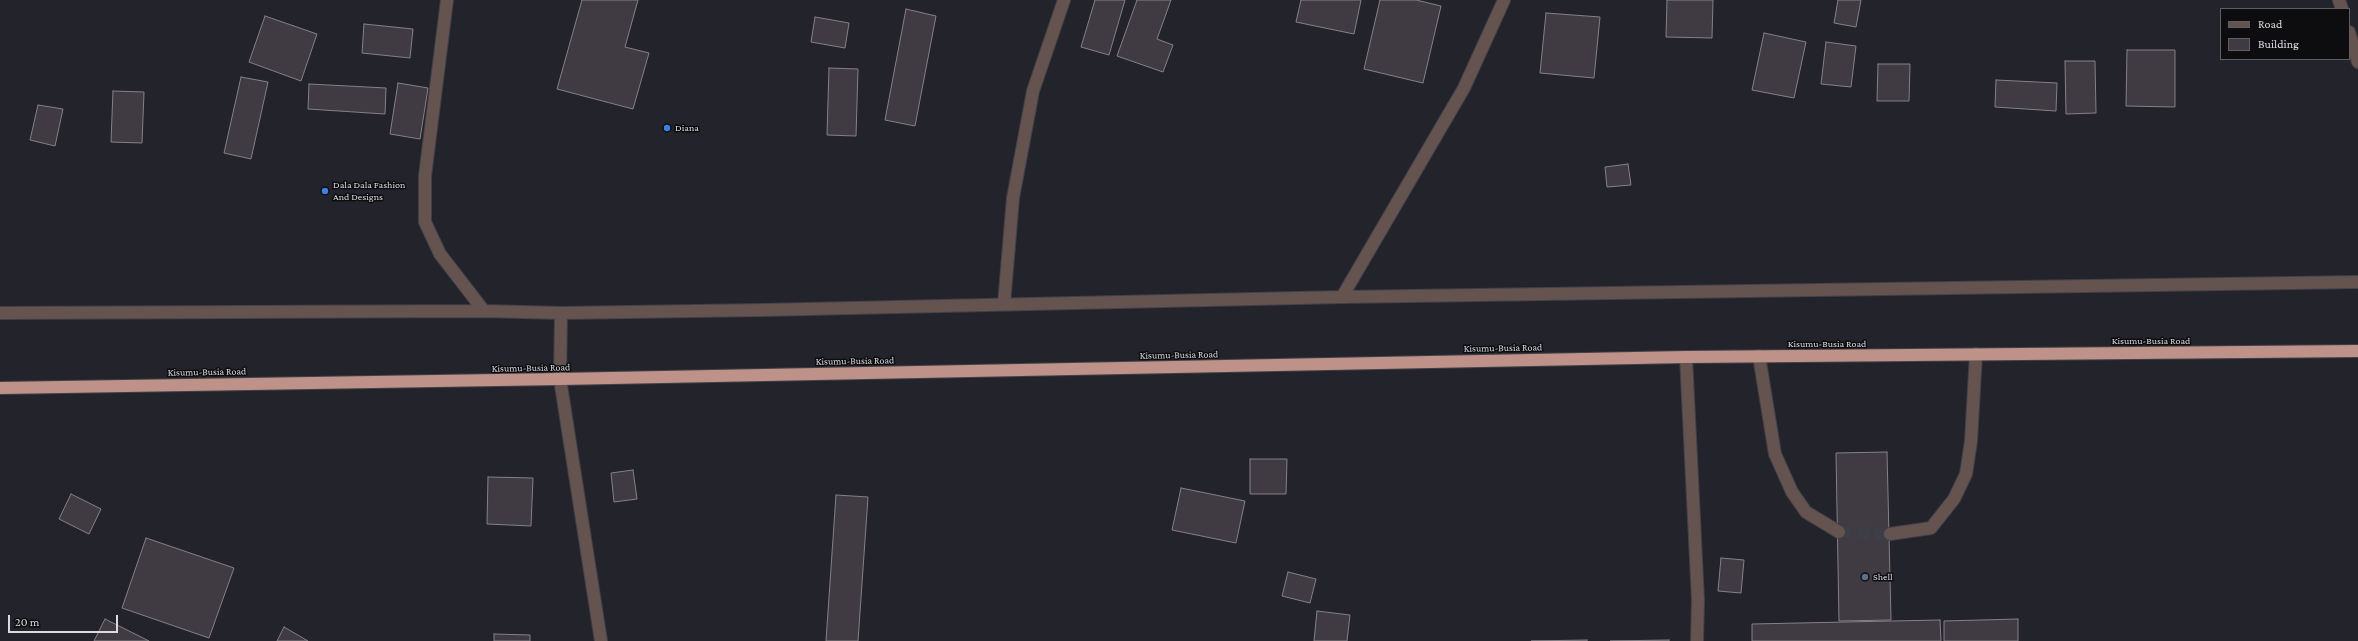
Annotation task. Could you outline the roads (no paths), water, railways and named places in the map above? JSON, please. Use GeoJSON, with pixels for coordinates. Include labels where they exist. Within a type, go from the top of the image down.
{"type":"FeatureCollection","features":[{"type":"Feature","properties":{"kind":"highway","name":"Kisumu-Busia Road"},"geometry":{"type":"LineString","coordinates":[[0,388],[560,379],[1686,357],[2358,351]]}},
{"type":"Feature","properties":{"kind":"street"},"geometry":{"type":"LineString","coordinates":[[447,0],[425,176],[425,222],[440,254],[484,311]]}},
{"type":"Feature","properties":{"kind":"street"},"geometry":{"type":"LineString","coordinates":[[1004,304],[1013,198],[1033,91],[1064,0]]}},
{"type":"Feature","properties":{"kind":"street"},"geometry":{"type":"LineString","coordinates":[[1342,297],[1464,88],[1504,0]]}},
{"type":"Feature","properties":{"kind":"street"},"geometry":{"type":"LineString","coordinates":[[2350,35],[2358,62]]}},
{"type":"Feature","properties":{"kind":"street"},"geometry":{"type":"LineString","coordinates":[[0,313],[484,311],[561,313],[1342,297],[2358,282]]}},
{"type":"Feature","properties":{"kind":"street"},"geometry":{"type":"LineString","coordinates":[[561,313],[560,379],[601,641]]}},
{"type":"Feature","properties":{"kind":"street"},"geometry":{"type":"LineString","coordinates":[[1890,534],[1931,528],[1954,499],[1966,474],[1970,442],[1976,354]]}},
{"type":"Feature","properties":{"kind":"street"},"geometry":{"type":"LineString","coordinates":[[1759,356],[1776,454],[1792,492],[1806,512],[1839,532]]}},
{"type":"Feature","properties":{"kind":"street"},"geometry":{"type":"LineString","coordinates":[[1686,357],[1698,600],[1697,641]]}},
{"type":"Feature","properties":{"kind":"tunnel"},"geometry":{"type":"LineString","coordinates":[[1839,532],[1890,534]]}},
{"type":"Feature","properties":{"kind":"place","name":"Diana"},"geometry":{"type":"Point","coordinates":[667,128]}},
{"type":"Feature","properties":{"kind":"place","name":"Dala Dala Fashion And Designs"},"geometry":{"type":"Point","coordinates":[325,191]}},
{"type":"Feature","properties":{"kind":"place","name":"Shell"},"geometry":{"type":"Point","coordinates":[1865,577]}}]}
